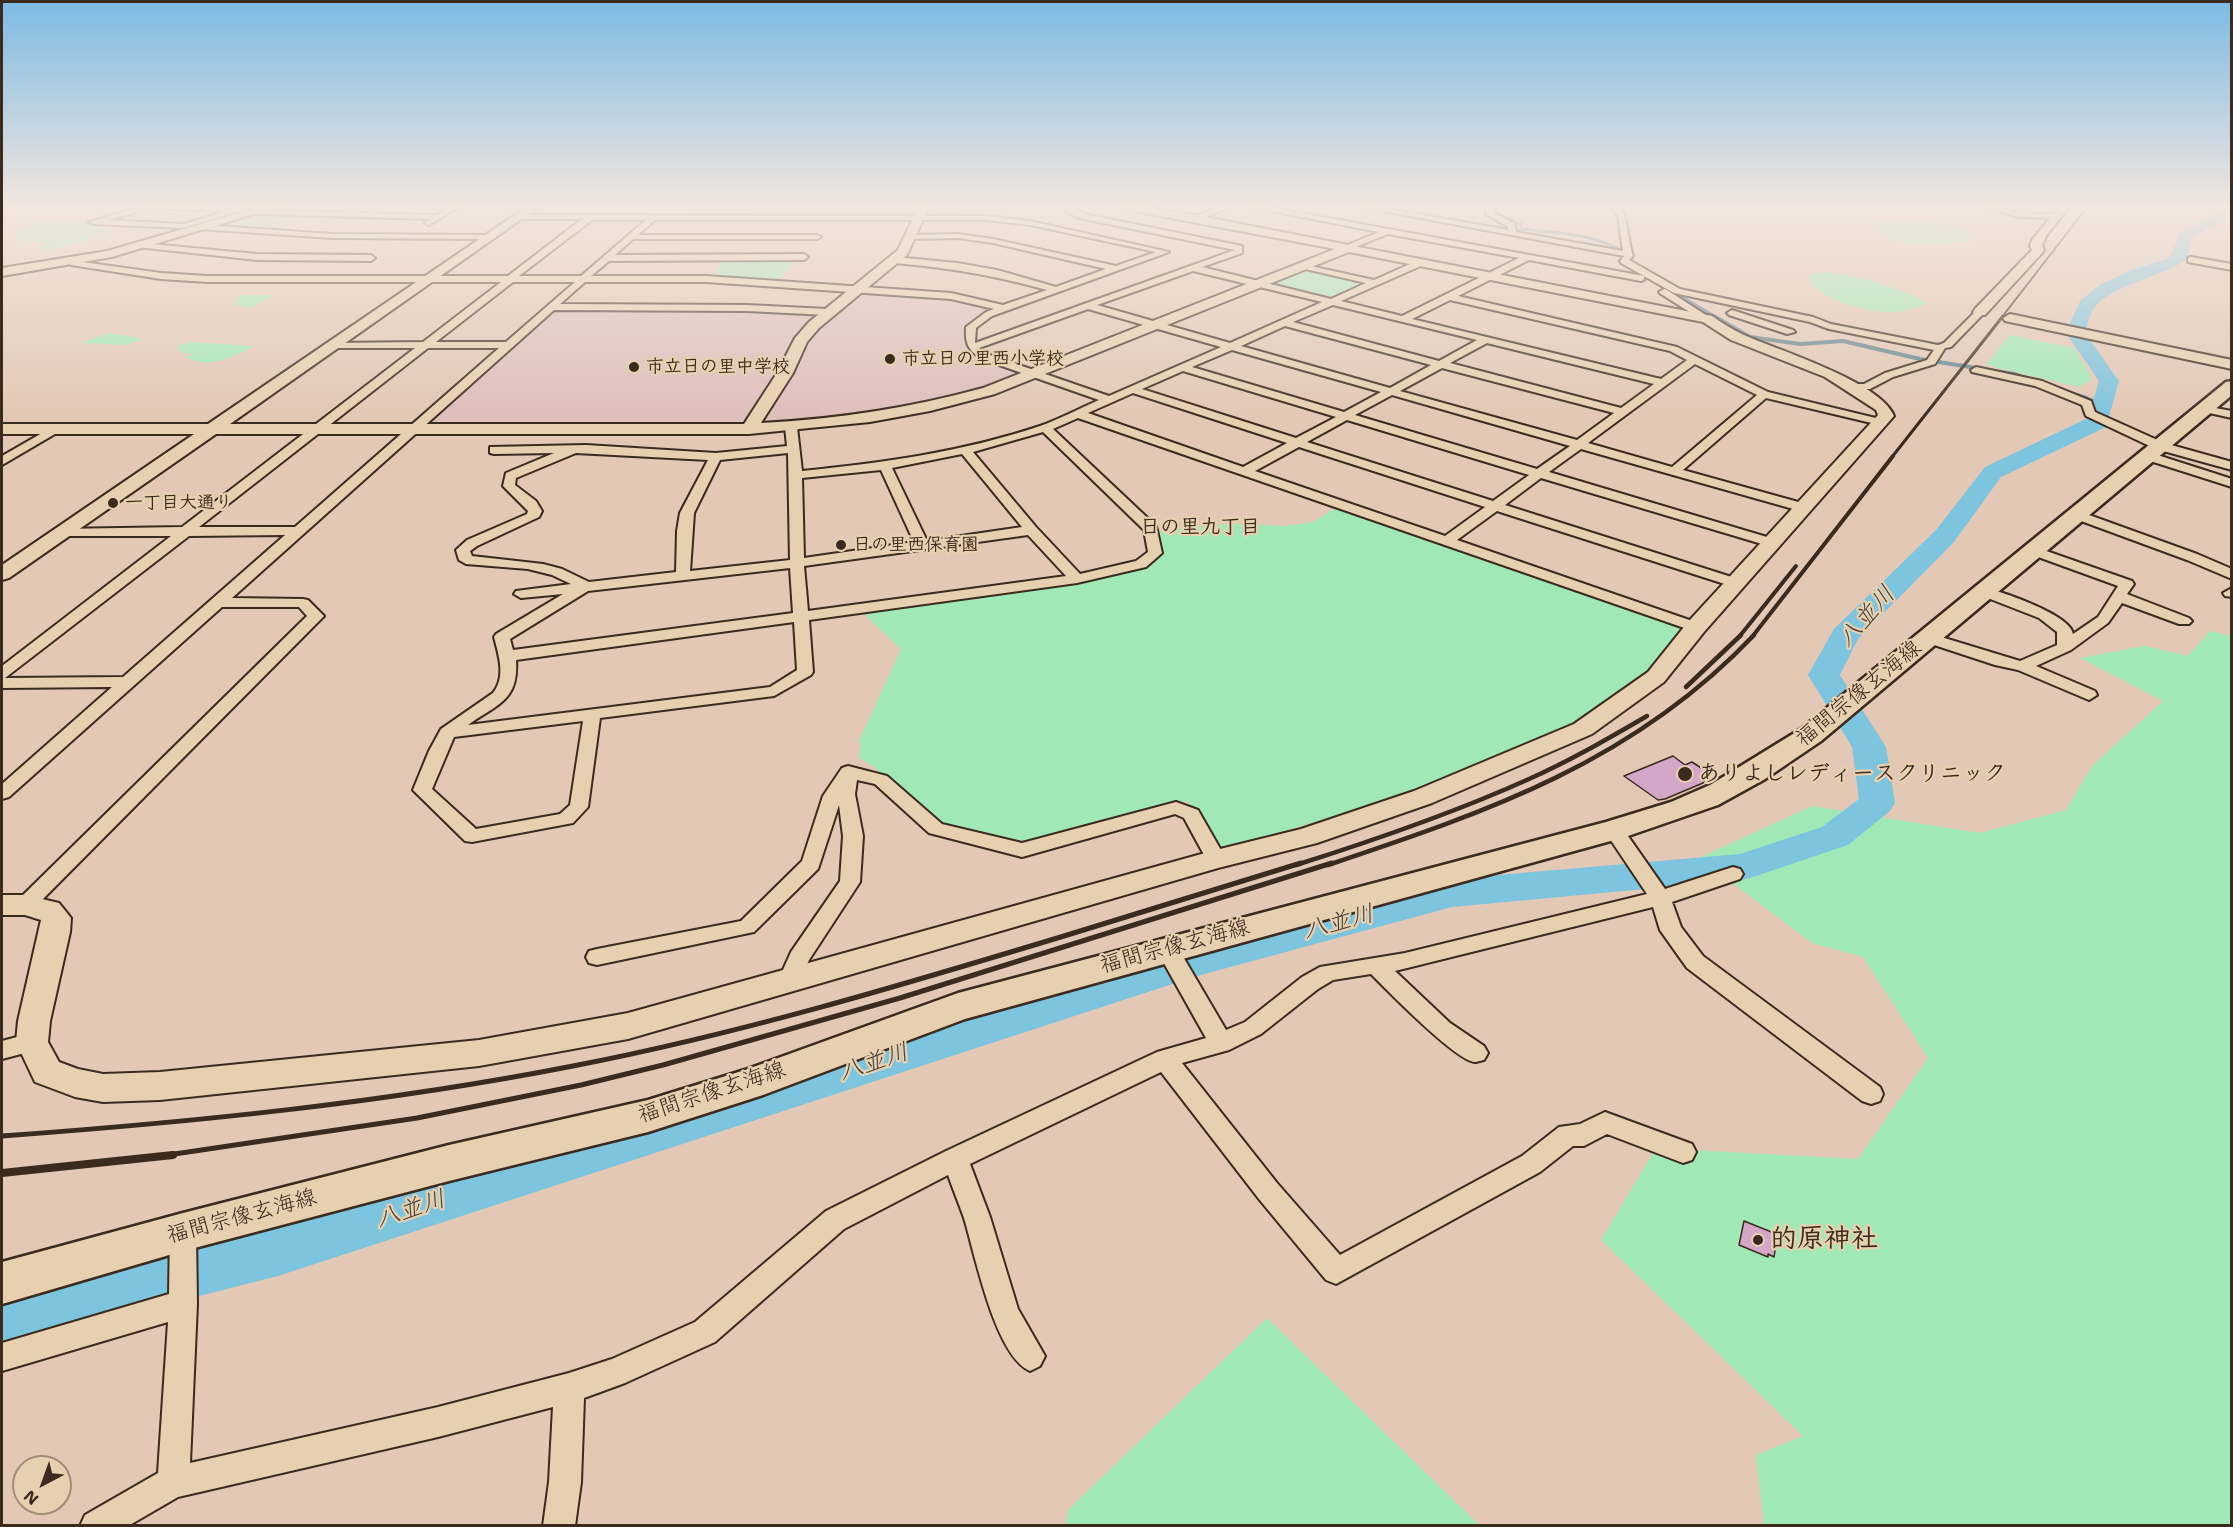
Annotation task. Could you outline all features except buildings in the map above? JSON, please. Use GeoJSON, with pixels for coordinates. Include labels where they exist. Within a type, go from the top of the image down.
{"type":"FeatureCollection","features":[{"type":"Feature","properties":{"kind":"main road","name":"福間宗像玄海線"},"geometry":{"type":"LineString","coordinates":[[2,1283],[184,1242],[449,1163],[648,1116],[750,1084],[957,1007],[1170,956],[1679,810],[1719,793],[1756,773],[1811,735],[2154,451],[2218,412],[2232,386]]}},
{"type":"Feature","properties":{"kind":"street"},"geometry":{"type":"LineString","coordinates":[[183,277],[335,280],[582,280],[612,277]]}},
{"type":"Feature","properties":{"kind":"street"},"geometry":{"type":"LineString","coordinates":[[335,280],[339,277]]}},
{"type":"Feature","properties":{"kind":"street"},"geometry":{"type":"LineString","coordinates":[[2,574],[204,429],[427,277]]}},
{"type":"Feature","properties":{"kind":"street"},"geometry":{"type":"LineString","coordinates":[[2,674],[513,277]]}},
{"type":"Feature","properties":{"kind":"street"},"geometry":{"type":"LineString","coordinates":[[2,794],[585,277]]}},
{"type":"Feature","properties":{"kind":"street"},"geometry":{"type":"LineString","coordinates":[[755,277],[779,283],[951,297],[1005,308]]}},
{"type":"Feature","properties":{"kind":"street"},"geometry":{"type":"LineString","coordinates":[[779,283],[784,277]]}},
{"type":"Feature","properties":{"kind":"street"},"geometry":{"type":"LineString","coordinates":[[749,429],[784,373],[800,341],[827,312],[872,277]]}},
{"type":"Feature","properties":{"kind":"street"},"geometry":{"type":"LineString","coordinates":[[1012,277],[1056,290]]}},
{"type":"Feature","properties":{"kind":"street"},"geometry":{"type":"LineString","coordinates":[[1092,277],[989,314],[971,327],[969,342],[986,357],[1110,400]]}},
{"type":"Feature","properties":{"kind":"street"},"geometry":{"type":"LineString","coordinates":[[973,347],[1168,277]]}},
{"type":"Feature","properties":{"kind":"street"},"geometry":{"type":"LineString","coordinates":[[1232,277],[1663,383]]}},
{"type":"Feature","properties":{"kind":"street"},"geometry":{"type":"LineString","coordinates":[[2,429],[749,429],[863,420],[933,407],[989,391],[1276,277]]}},
{"type":"Feature","properties":{"kind":"street"},"geometry":{"type":"LineString","coordinates":[[1352,277],[1376,283]]}},
{"type":"Feature","properties":{"kind":"street"},"geometry":{"type":"LineString","coordinates":[[796,475],[885,466],[965,450],[1045,428],[1389,277]]}},
{"type":"Feature","properties":{"kind":"street"},"geometry":{"type":"LineString","coordinates":[[1404,320],[1490,277]]}},
{"type":"Feature","properties":{"kind":"street"},"geometry":{"type":"LineString","coordinates":[[1492,277],[1702,316],[1721,310],[1754,307]]}},
{"type":"Feature","properties":{"kind":"street"},"geometry":{"type":"LineString","coordinates":[[1631,277],[1641,279]]}},
{"type":"Feature","properties":{"kind":"street"},"geometry":{"type":"LineString","coordinates":[[13,905],[49,910],[56,918],[55,932],[34,1021],[32,1042],[47,1072],[75,1083],[103,1088],[160,1086],[480,1053],[628,1026],[1216,859],[1317,833],[1423,796],[1583,729],[1656,677],[1696,627],[1886,416],[1882,408],[1830,374],[1736,337],[1638,277]]}},
{"type":"Feature","properties":{"kind":"street"},"geometry":{"type":"LineString","coordinates":[[1653,277],[1677,291],[1813,320],[1829,326],[1940,348]]}},
{"type":"Feature","properties":{"kind":"street"},"geometry":{"type":"LineString","coordinates":[[1849,386],[1866,387],[1889,375],[1931,362],[1940,348],[1947,345],[2012,277]]}},
{"type":"Feature","properties":{"kind":"street"},"geometry":{"type":"LineString","coordinates":[[2,562],[333,345],[423,280]]}},
{"type":"Feature","properties":{"kind":"street"},"geometry":{"type":"LineString","coordinates":[[1451,297],[1673,349],[1764,394],[1880,422]]}},
{"type":"Feature","properties":{"kind":"street"},"geometry":{"type":"LineString","coordinates":[[1089,306],[1804,508]]}},
{"type":"Feature","properties":{"kind":"street"},"geometry":{"type":"LineString","coordinates":[[552,307],[747,308],[827,312]]}},
{"type":"Feature","properties":{"kind":"street"},"geometry":{"type":"LineString","coordinates":[[1721,310],[1748,317],[1768,327],[1790,332]]}},
{"type":"Feature","properties":{"kind":"street"},"geometry":{"type":"LineString","coordinates":[[2010,318],[2232,364]]}},
{"type":"Feature","properties":{"kind":"street"},"geometry":{"type":"LineString","coordinates":[[1284,323],[1622,412]]}},
{"type":"Feature","properties":{"kind":"street"},"geometry":{"type":"LineString","coordinates":[[1245,471],[1485,340]]}},
{"type":"Feature","properties":{"kind":"street"},"geometry":{"type":"LineString","coordinates":[[333,345],[508,345]]}},
{"type":"Feature","properties":{"kind":"street"},"geometry":{"type":"LineString","coordinates":[[1447,542],[1694,360]]}},
{"type":"Feature","properties":{"kind":"street"},"geometry":{"type":"LineString","coordinates":[[1184,368],[1772,543]]}},
{"type":"Feature","properties":{"kind":"street"},"geometry":{"type":"LineString","coordinates":[[1976,370],[2012,376],[2056,389],[2087,403],[2090,414],[2154,451],[2232,483]]}},
{"type":"Feature","properties":{"kind":"street"},"geometry":{"type":"LineString","coordinates":[[1134,390],[1736,583]]}},
{"type":"Feature","properties":{"kind":"street"},"geometry":{"type":"LineString","coordinates":[[1674,471],[1764,394]]}},
{"type":"Feature","properties":{"kind":"street"},"geometry":{"type":"LineString","coordinates":[[1078,414],[1696,627]]}},
{"type":"Feature","properties":{"kind":"street"},"geometry":{"type":"LineString","coordinates":[[447,733],[774,691],[805,672],[797,564],[796,475],[791,427]]}},
{"type":"Feature","properties":{"kind":"street"},"geometry":{"type":"LineString","coordinates":[[508,656],[1077,579],[1141,564],[1155,553],[1151,529],[1045,428]]}},
{"type":"Feature","properties":{"kind":"street"},"geometry":{"type":"LineString","coordinates":[[2,461],[56,429]]}},
{"type":"Feature","properties":{"kind":"street"},"geometry":{"type":"LineString","coordinates":[[494,450],[574,449],[716,457],[794,449]]}},
{"type":"Feature","properties":{"kind":"street"},"geometry":{"type":"LineString","coordinates":[[574,449],[510,476],[509,486],[531,504],[535,511],[532,517],[472,543],[463,550],[466,560],[536,565],[574,578],[586,586]]}},
{"type":"Feature","properties":{"kind":"street"},"geometry":{"type":"LineString","coordinates":[[965,450],[1031,530],[1077,579]]}},
{"type":"Feature","properties":{"kind":"street"},"geometry":{"type":"LineString","coordinates":[[2154,451],[2232,466]]}},
{"type":"Feature","properties":{"kind":"street"},"geometry":{"type":"LineString","coordinates":[[683,576],[684,531],[687,513],[716,457]]}},
{"type":"Feature","properties":{"kind":"street"},"geometry":{"type":"LineString","coordinates":[[885,466],[922,545]]}},
{"type":"Feature","properties":{"kind":"street"},"geometry":{"type":"LineString","coordinates":[[2078,514],[2192,557],[2232,575]]}},
{"type":"Feature","properties":{"kind":"street"},"geometry":{"type":"LineString","coordinates":[[520,594],[797,564],[1031,530]]}},
{"type":"Feature","properties":{"kind":"street"},"geometry":{"type":"LineString","coordinates":[[63,532],[300,531]]}},
{"type":"Feature","properties":{"kind":"street"},"geometry":{"type":"LineString","coordinates":[[2022,666],[2065,647],[2103,620],[2127,584],[2035,551]]}},
{"type":"Feature","properties":{"kind":"street"},"geometry":{"type":"LineString","coordinates":[[586,586],[502,637],[508,656],[510,679],[499,697],[447,733],[422,790],[472,836],[566,819],[579,807],[592,716]]}},
{"type":"Feature","properties":{"kind":"street"},"geometry":{"type":"LineString","coordinates":[[1985,592],[2052,619],[2065,630],[2065,647]]}},
{"type":"Feature","properties":{"kind":"street"},"geometry":{"type":"LineString","coordinates":[[2118,596],[2184,621]]}},
{"type":"Feature","properties":{"kind":"street"},"geometry":{"type":"LineString","coordinates":[[13,905],[316,616],[303,603],[220,602]]}},
{"type":"Feature","properties":{"kind":"street"},"geometry":{"type":"LineString","coordinates":[[1928,638],[2001,662],[2022,666],[2089,695]]}},
{"type":"Feature","properties":{"kind":"street"},"geometry":{"type":"LineString","coordinates":[[2,683],[128,682]]}},
{"type":"Feature","properties":{"kind":"street"},"geometry":{"type":"LineString","coordinates":[[848,772],[880,780],[936,829],[1022,850],[1176,808],[1191,814],[1216,859]]}},
{"type":"Feature","properties":{"kind":"street"},"geometry":{"type":"LineString","coordinates":[[597,957],[747,927],[811,864],[832,796],[848,772]]}},
{"type":"Feature","properties":{"kind":"street"},"geometry":{"type":"LineString","coordinates":[[789,981],[799,958],[849,882],[853,836],[846,794],[848,772]]}},
{"type":"Feature","properties":{"kind":"street"},"geometry":{"type":"LineString","coordinates":[[1614,830],[1659,898],[1671,930],[1695,962],[1871,1094]]}},
{"type":"Feature","properties":{"kind":"street"},"geometry":{"type":"LineString","coordinates":[[96,1526],[173,1482],[438,1422],[569,1388],[615,1373],[705,1332],[835,1220],[955,1159],[1165,1059],[1221,1043],[1254,1028],[1310,983],[1328,973],[1405,961],[1659,898],[1733,874]]}},
{"type":"Feature","properties":{"kind":"street"},"geometry":{"type":"LineString","coordinates":[[1170,956],[1221,1043]]}},
{"type":"Feature","properties":{"kind":"street"},"geometry":{"type":"LineString","coordinates":[[1376,966],[1442,1029],[1476,1053]]}},
{"type":"Feature","properties":{"kind":"street"},"geometry":{"type":"LineString","coordinates":[[2,1050],[32,1042]]}},
{"type":"Feature","properties":{"kind":"street"},"geometry":{"type":"LineString","coordinates":[[1165,1059],[1268,1191],[1336,1270],[1531,1164],[1568,1135],[1584,1135],[1605,1122],[1683,1152]]}},
{"type":"Feature","properties":{"kind":"street"},"geometry":{"type":"LineString","coordinates":[[955,1159],[977,1217],[1006,1315],[1030,1356]]}},
{"type":"Feature","properties":{"kind":"street"},"geometry":{"type":"LineString","coordinates":[[173,1482],[184,1242]]}},
{"type":"Feature","properties":{"kind":"street"},"geometry":{"type":"LineString","coordinates":[[2,1357],[183,1300]]}},
{"type":"Feature","properties":{"kind":"street"},"geometry":{"type":"LineString","coordinates":[[559,1526],[565,1482],[569,1388]]}},
{"type":"Feature","properties":{"kind":"shaded area","name":"市立日の里西小学校"},"geometry":{"type":"Polygon","coordinates":[[[861,292],[946,297],[997,308],[969,324],[965,329],[964,340],[977,356],[1022,374],[952,398],[858,416],[761,425],[809,338],[816,329],[861,292]]]}},
{"type":"Feature","properties":{"kind":"shaded area","name":"市立日の里中学校"},"geometry":{"type":"Polygon","coordinates":[[[720,309],[820,315],[794,342],[746,425],[425,425],[553,310],[720,309]]]}},
{"type":"Feature","properties":{"kind":"green space"},"geometry":{"type":"Polygon","coordinates":[[[715,277],[781,277],[774,281],[715,277]]]}},
{"type":"Feature","properties":{"kind":"green space"},"geometry":{"type":"Polygon","coordinates":[[[1289,277],[1345,277],[1367,284],[1332,299],[1270,285],[1289,277]]]}},
{"type":"Feature","properties":{"kind":"green space"},"geometry":{"type":"Polygon","coordinates":[[[1855,277],[1879,283],[1927,303],[1893,312],[1859,308],[1833,299],[1813,286],[1808,278],[1855,277]]]}},
{"type":"Feature","properties":{"kind":"green space"},"geometry":{"type":"Polygon","coordinates":[[[244,295],[275,295],[250,308],[233,305],[238,298],[244,295]]]}},
{"type":"Feature","properties":{"kind":"green space"},"geometry":{"type":"Polygon","coordinates":[[[109,333],[141,338],[141,340],[127,345],[80,343],[109,333]]]}},
{"type":"Feature","properties":{"kind":"green space"},"geometry":{"type":"Polygon","coordinates":[[[2009,335],[2074,348],[2092,379],[2079,387],[1986,365],[2009,335]]]}},
{"type":"Feature","properties":{"kind":"green space"},"geometry":{"type":"Polygon","coordinates":[[[191,342],[254,346],[230,358],[203,362],[186,357],[196,353],[186,354],[179,350],[178,346],[191,342]]]}},
{"type":"Feature","properties":{"kind":"green space"},"geometry":{"type":"Polygon","coordinates":[[[1334,509],[1341,509],[1678,625],[1684,630],[1641,680],[1569,727],[1408,794],[1225,849],[1214,842],[1187,801],[1021,845],[936,825],[873,766],[858,757],[861,746],[859,741],[901,649],[861,611],[1081,583],[1143,567],[1163,553],[1159,532],[1162,530],[1232,524],[1286,526],[1313,522],[1334,509]]]}},
{"type":"Feature","properties":{"kind":"green space"},"geometry":{"type":"Polygon","coordinates":[[[2210,631],[2231,636],[2231,1525],[1764,1525],[1756,1455],[1803,1436],[1601,1240],[1656,1148],[1858,1159],[1928,1058],[1863,957],[1812,943],[1699,858],[1812,806],[1980,833],[2066,810],[2092,766],[2163,701],[2080,658],[2145,646],[2188,656],[2210,631]]]}},
{"type":"Feature","properties":{"kind":"green space"},"geometry":{"type":"Polygon","coordinates":[[[1267,1318],[1479,1525],[1066,1525],[1068,1510],[1267,1318]]]}},
{"type":"Feature","properties":{"kind":"waterway","name":"八並川"},"geometry":{"type":"LineString","coordinates":[[2,1320],[278,1252],[1192,962],[1452,893],[1742,867],[1835,836],[1877,803],[1869,747],[1824,675],[1845,635],[1945,536],[1993,472],[2098,422],[2109,381],[2075,333],[2086,305],[2107,288],[2130,277]]}},
{"type":"Feature","properties":{"kind":"waterway"},"geometry":{"type":"LineString","coordinates":[[1672,291],[1716,317]]}},
{"type":"Feature","properties":{"kind":"waterway"},"geometry":{"type":"LineString","coordinates":[[1714,316],[1750,337],[1800,344],[1843,341],[1920,359],[2014,374],[2086,398],[2096,402],[2103,409]]}},
{"type":"Feature","properties":{"kind":"railway"},"geometry":{"type":"LineString","coordinates":[[2002,317],[2033,277]]}},
{"type":"Feature","properties":{"kind":"railway"},"geometry":{"type":"LineString","coordinates":[[1892,457],[2003,316]]}},
{"type":"Feature","properties":{"kind":"railway"},"geometry":{"type":"LineString","coordinates":[[1752,637],[1893,456]]}},
{"type":"Feature","properties":{"kind":"railway"},"geometry":{"type":"LineString","coordinates":[[1739,637],[1796,566]]}},
{"type":"Feature","properties":{"kind":"railway"},"geometry":{"type":"LineString","coordinates":[[1686,687],[1739,637]]}},
{"type":"Feature","properties":{"kind":"railway"},"geometry":{"type":"LineString","coordinates":[[1328,865],[1502,802],[1609,749],[1659,717],[1708,679],[1752,637]]}},
{"type":"Feature","properties":{"kind":"railway"},"geometry":{"type":"LineString","coordinates":[[1296,865],[1414,825],[1501,791],[1574,757],[1647,716]]}},
{"type":"Feature","properties":{"kind":"railway"},"geometry":{"type":"LineString","coordinates":[[2,1136],[146,1124],[360,1101],[502,1079],[635,1053],[759,1024],[881,990],[1301,863]]}},
{"type":"Feature","properties":{"kind":"railway"},"geometry":{"type":"LineString","coordinates":[[161,1156],[417,1118],[581,1085],[663,1065],[900,998],[1332,863]]}},
{"type":"Feature","properties":{"kind":"railway"},"geometry":{"type":"LineString","coordinates":[[2,1173],[173,1155]]}},
{"type":"Feature","properties":{"kind":"place","name":"市立日の里西小学校"},"geometry":{"type":"Point","coordinates":[890,359]}},
{"type":"Feature","properties":{"kind":"place","name":"市立日の里中学校"},"geometry":{"type":"Point","coordinates":[634,367]}},
{"type":"Feature","properties":{"kind":"place","name":"一丁目大通り"},"geometry":{"type":"Point","coordinates":[113,503]}},
{"type":"Feature","properties":{"kind":"place","name":"日の里西保育園"},"geometry":{"type":"Point","coordinates":[841,545]}},
{"type":"Feature","properties":{"kind":"place","name":"ありよしレディースクリニック"},"geometry":{"type":"Point","coordinates":[1685,774]}},
{"type":"Feature","properties":{"kind":"place","name":"的原神社"},"geometry":{"type":"Point","coordinates":[1758,1240]}},
{"type":"Feature","properties":{"kind":"district","name":"日の里九丁目"},"geometry":{"type":"Point","coordinates":[1200,528]}}]}
